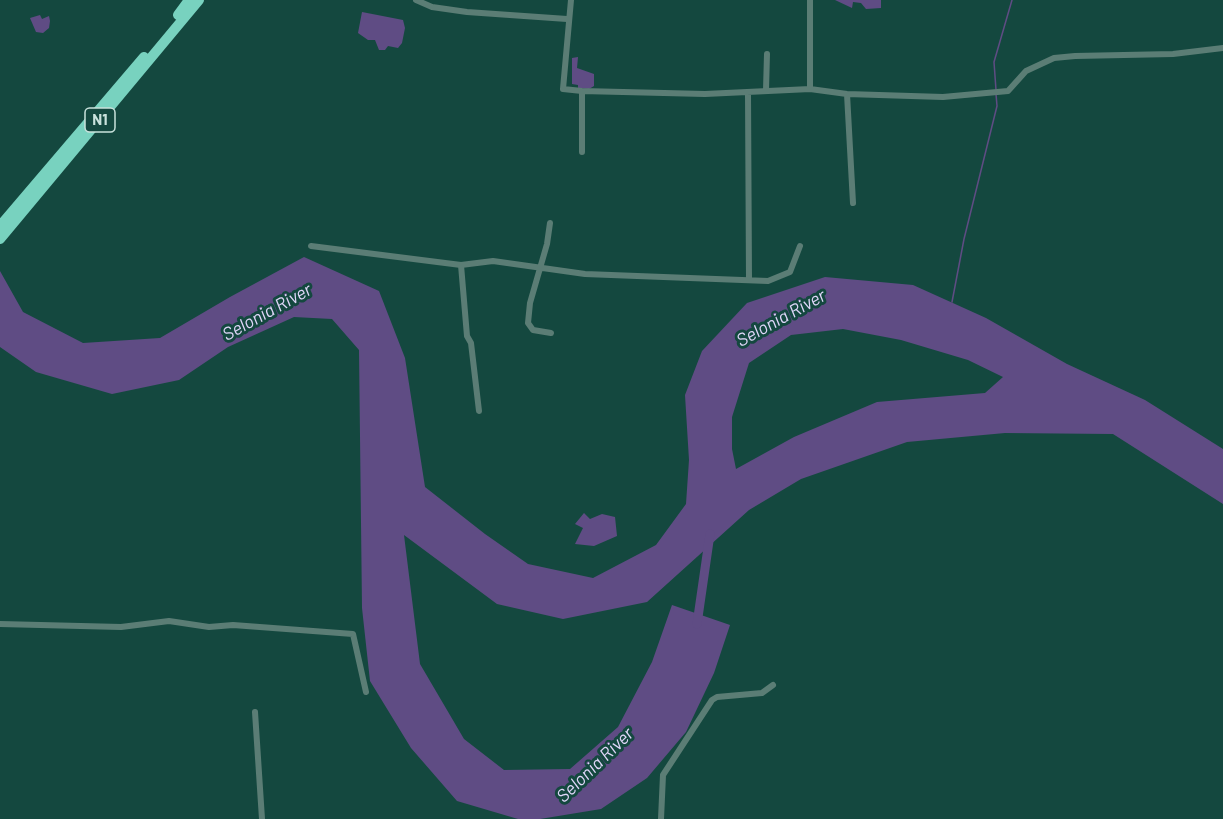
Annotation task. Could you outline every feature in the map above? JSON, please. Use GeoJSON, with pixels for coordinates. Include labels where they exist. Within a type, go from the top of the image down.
{"type":"FeatureCollection","features":[{"type":"Feature","properties":{"kind":"highway","name":"N1"},"geometry":{"type":"LineString","coordinates":[[0,226],[189,0]]}},
{"type":"Feature","properties":{"kind":"highway","name":"N1"},"geometry":{"type":"LineString","coordinates":[[0,239],[199,0]]}},
{"type":"Feature","properties":{"kind":"street"},"geometry":{"type":"LineString","coordinates":[[416,0],[432,7],[467,12],[567,19]]}},
{"type":"Feature","properties":{"kind":"street"},"geometry":{"type":"LineString","coordinates":[[571,0],[567,19],[563,89],[582,91],[748,93],[766,90],[810,89],[847,94],[943,97],[1008,91],[1026,71],[1054,58],[1173,54],[1223,48]]}},
{"type":"Feature","properties":{"kind":"street"},"geometry":{"type":"LineString","coordinates":[[810,0],[810,89]]}},
{"type":"Feature","properties":{"kind":"street"},"geometry":{"type":"LineString","coordinates":[[766,90],[767,54]]}},
{"type":"Feature","properties":{"kind":"street"},"geometry":{"type":"LineString","coordinates":[[582,91],[582,152]]}},
{"type":"Feature","properties":{"kind":"street"},"geometry":{"type":"LineString","coordinates":[[748,93],[749,280]]}},
{"type":"Feature","properties":{"kind":"street"},"geometry":{"type":"LineString","coordinates":[[847,94],[852,203]]}},
{"type":"Feature","properties":{"kind":"street"},"geometry":{"type":"LineString","coordinates":[[550,223],[530,303],[528,323],[533,330],[551,333]]}},
{"type":"Feature","properties":{"kind":"street"},"geometry":{"type":"LineString","coordinates":[[311,246],[461,265],[493,261],[540,269],[640,278],[768,281],[790,272],[800,246]]}},
{"type":"Feature","properties":{"kind":"street"},"geometry":{"type":"LineString","coordinates":[[461,265],[467,336],[471,343],[479,411]]}},
{"type":"Feature","properties":{"kind":"street"},"geometry":{"type":"LineString","coordinates":[[0,624],[121,627],[170,621],[209,627],[233,625],[353,634],[366,692]]}},
{"type":"Feature","properties":{"kind":"street"},"geometry":{"type":"LineString","coordinates":[[661,819],[663,776],[712,700],[717,697],[762,693],[773,685]]}},
{"type":"Feature","properties":{"kind":"street"},"geometry":{"type":"LineString","coordinates":[[255,712],[262,819]]}},
{"type":"Feature","properties":{"kind":"water"},"geometry":{"type":"Polygon","coordinates":[[[835,0],[881,0],[881,8],[866,9],[861,3],[853,2],[852,8],[835,0]]]}},
{"type":"Feature","properties":{"kind":"water"},"geometry":{"type":"Polygon","coordinates":[[[362,12],[403,20],[405,28],[402,43],[398,48],[388,46],[385,50],[379,50],[375,40],[368,40],[358,33],[362,12]]]}},
{"type":"Feature","properties":{"kind":"water"},"geometry":{"type":"Polygon","coordinates":[[[40,15],[42,19],[49,16],[50,21],[49,28],[43,33],[36,32],[30,18],[40,15]]]}},
{"type":"Feature","properties":{"kind":"water"},"geometry":{"type":"Polygon","coordinates":[[[578,57],[577,68],[594,74],[594,86],[589,89],[578,88],[578,85],[572,84],[572,58],[578,57]]]}},
{"type":"Feature","properties":{"kind":"water"},"geometry":{"type":"Polygon","coordinates":[[[304,257],[379,291],[405,358],[425,487],[528,564],[593,578],[656,545],[686,504],[689,460],[685,395],[702,351],[747,303],[825,277],[913,285],[986,318],[1067,364],[1145,400],[1223,449],[1223,504],[1113,434],[1005,433],[907,442],[801,479],[749,510],[647,602],[563,619],[497,604],[404,535],[420,664],[464,739],[504,770],[570,769],[618,727],[652,662],[672,605],[730,625],[714,673],[686,732],[647,778],[601,809],[540,819],[518,819],[457,801],[411,748],[370,681],[362,608],[359,350],[332,319],[294,317],[228,347],[179,380],[112,394],[36,372],[0,347],[0,271],[23,312],[83,343],[160,338],[304,257]],[[843,329],[791,335],[749,363],[732,417],[732,449],[736,469],[794,437],[877,402],[985,393],[1003,377],[968,360],[901,340],[843,329]]]}},
{"type":"Feature","properties":{"kind":"water"},"geometry":{"type":"Polygon","coordinates":[[[584,513],[590,519],[602,514],[615,517],[617,536],[594,546],[575,544],[583,528],[575,524],[584,513]]]}},
{"type":"Feature","properties":{"kind":"waterway"},"geometry":{"type":"LineString","coordinates":[[996,90],[994,62],[1012,0]]}},
{"type":"Feature","properties":{"kind":"waterway"},"geometry":{"type":"LineString","coordinates":[[952,302],[964,239],[997,106],[996,94]]}},
{"type":"Feature","properties":{"kind":"waterway","name":"Selonia River"},"geometry":{"type":"LineString","coordinates":[[697,624],[710,534]]}}]}
